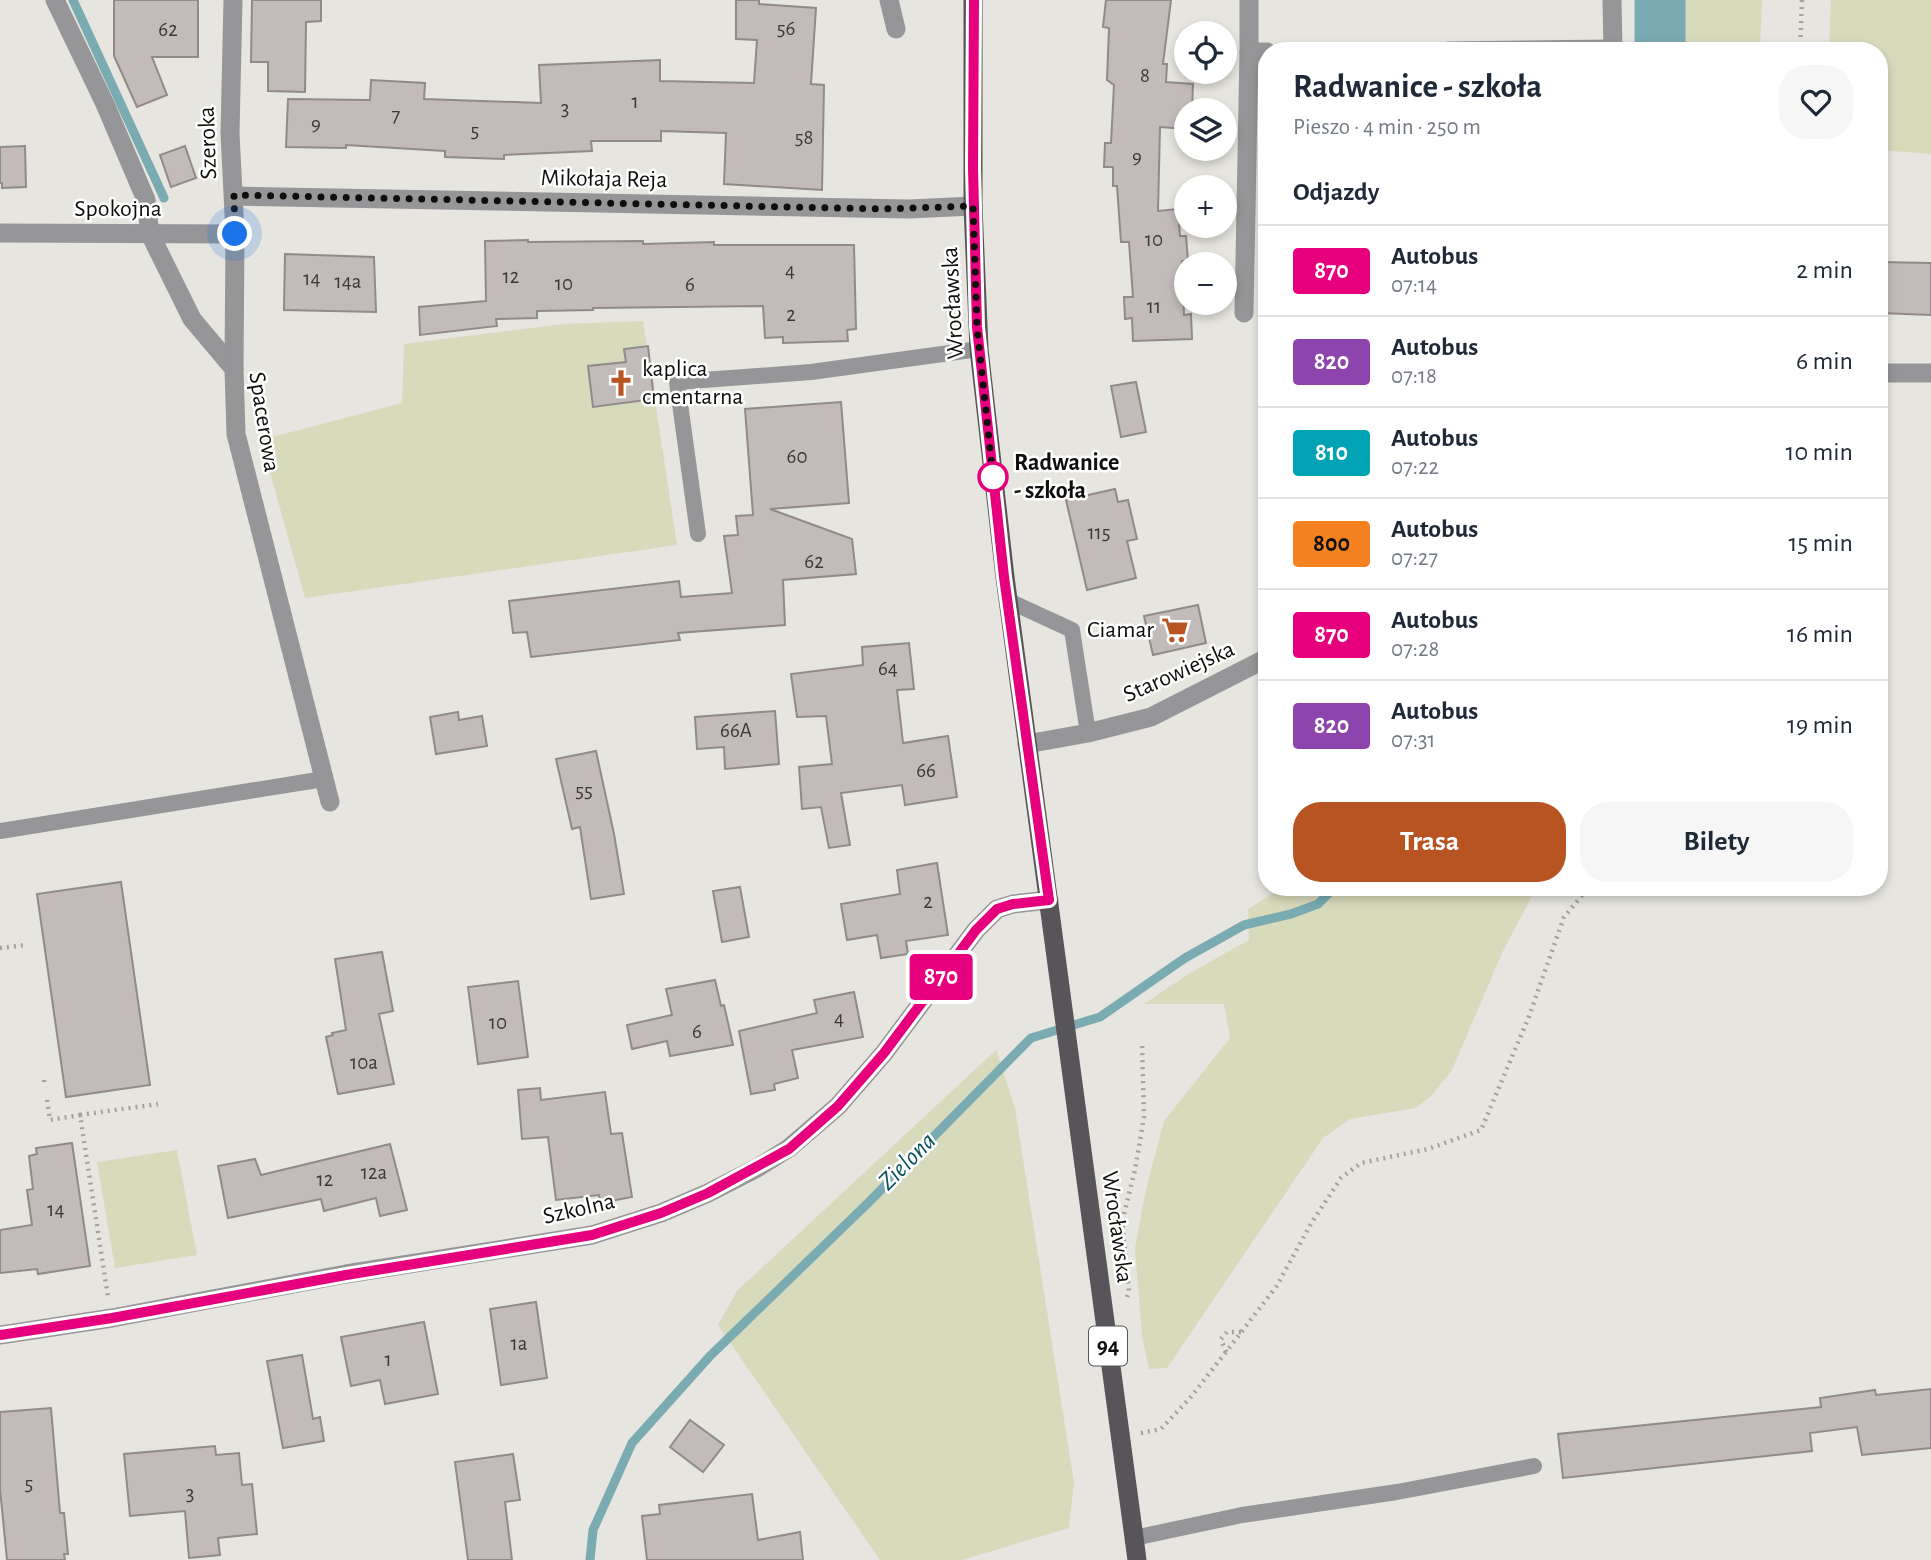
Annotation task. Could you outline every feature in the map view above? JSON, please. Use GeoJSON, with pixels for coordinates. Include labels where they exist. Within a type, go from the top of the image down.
{"type":"FeatureCollection","features":[{"type":"Feature","properties":{"kind":"main road","name":"Wrocławska"},"geometry":{"type":"LineString","coordinates":[[974,0],[973,206],[979,349],[1009,601]]}},
{"type":"Feature","properties":{"kind":"main road","name":"94"},"geometry":{"type":"LineString","coordinates":[[1009,601],[1049,900]]}},
{"type":"Feature","properties":{"kind":"main road","name":"Wrocławska"},"geometry":{"type":"LineString","coordinates":[[1049,900],[1137,1560]]}},
{"type":"Feature","properties":{"kind":"street","name":"Spacerowa"},"geometry":{"type":"LineString","coordinates":[[55,0],[105,104],[146,200],[150,234],[192,319],[234,369],[236,434],[330,802]]}},
{"type":"Feature","properties":{"kind":"street","name":"Szeroka"},"geometry":{"type":"LineString","coordinates":[[233,0],[230,133],[235,234],[234,369]]}},
{"type":"Feature","properties":{"kind":"street"},"geometry":{"type":"LineString","coordinates":[[889,0],[896,29]]}},
{"type":"Feature","properties":{"kind":"street"},"geometry":{"type":"LineString","coordinates":[[1244,313],[1258,52],[1249,0]]}},
{"type":"Feature","properties":{"kind":"street"},"geometry":{"type":"LineString","coordinates":[[1612,0],[1613,42]]}},
{"type":"Feature","properties":{"kind":"street","name":"Mikołaja Reja"},"geometry":{"type":"LineString","coordinates":[[234,195],[882,209],[973,206]]}},
{"type":"Feature","properties":{"kind":"street","name":"Spokojna"},"geometry":{"type":"LineString","coordinates":[[0,233],[235,234]]}},
{"type":"Feature","properties":{"kind":"street"},"geometry":{"type":"LineString","coordinates":[[1888,373],[1931,373]]}},
{"type":"Feature","properties":{"kind":"street","name":"Starowiejska"},"geometry":{"type":"LineString","coordinates":[[1027,744],[1088,733],[1151,717],[1258,663]]}},
{"type":"Feature","properties":{"kind":"street","name":"Szkolna"},"geometry":{"type":"LineString","coordinates":[[0,1335],[592,1235],[661,1213],[708,1193],[789,1149],[838,1106],[884,1053],[976,930],[997,909],[1013,904],[1049,900]]}},
{"type":"Feature","properties":{"kind":"lane"},"geometry":{"type":"LineString","coordinates":[[698,534],[677,383],[811,372],[979,349]]}},
{"type":"Feature","properties":{"kind":"lane"},"geometry":{"type":"LineString","coordinates":[[1009,601],[1072,630],[1088,733]]}},
{"type":"Feature","properties":{"kind":"lane"},"geometry":{"type":"LineString","coordinates":[[0,831],[324,779]]}},
{"type":"Feature","properties":{"kind":"lane"},"geometry":{"type":"LineString","coordinates":[[1134,1538],[1242,1515],[1397,1492],[1534,1466]]}},
{"type":"Feature","properties":{"kind":"path"},"geometry":{"type":"LineString","coordinates":[[1800,42],[1802,0]]}},
{"type":"Feature","properties":{"kind":"path"},"geometry":{"type":"LineString","coordinates":[[1120,1436],[1161,1430],[1190,1398],[1276,1287],[1312,1222],[1341,1178],[1361,1163],[1428,1149],[1480,1130],[1528,1019],[1564,917],[1582,896]]}},
{"type":"Feature","properties":{"kind":"path"},"geometry":{"type":"LineString","coordinates":[[0,948],[26,945]]}},
{"type":"Feature","properties":{"kind":"path"},"geometry":{"type":"LineString","coordinates":[[1122,1222],[1144,1117],[1142,1044]]}},
{"type":"Feature","properties":{"kind":"path"},"geometry":{"type":"LineString","coordinates":[[44,1080],[45,1087]]}},
{"type":"Feature","properties":{"kind":"path"},"geometry":{"type":"LineString","coordinates":[[47,1100],[50,1120],[158,1104]]}},
{"type":"Feature","properties":{"kind":"path"},"geometry":{"type":"LineString","coordinates":[[79,1115],[112,1318]]}},
{"type":"Feature","properties":{"kind":"path"},"geometry":{"type":"LineString","coordinates":[[1226,1352],[1221,1339],[1227,1332],[1241,1332]]}},
{"type":"Feature","properties":{"kind":"green space"},"geometry":{"type":"Polygon","coordinates":[[[1636,0],[1762,0],[1760,42],[1636,42],[1636,0]]]}},
{"type":"Feature","properties":{"kind":"green space"},"geometry":{"type":"Polygon","coordinates":[[[1831,0],[1931,0],[1931,154],[1888,151],[1888,42],[1829,42],[1831,0]]]}},
{"type":"Feature","properties":{"kind":"green space"},"geometry":{"type":"Polygon","coordinates":[[[643,321],[677,545],[305,598],[261,440],[402,403],[404,344],[564,324],[643,321]]]}},
{"type":"Feature","properties":{"kind":"green space"},"geometry":{"type":"Polygon","coordinates":[[[1269,896],[1533,896],[1503,951],[1452,1070],[1431,1096],[1416,1108],[1350,1119],[1323,1138],[1167,1368],[1149,1369],[1142,1336],[1135,1248],[1146,1189],[1164,1121],[1230,1038],[1224,1004],[1144,1004],[1190,973],[1249,940],[1248,909],[1269,896]]]}},
{"type":"Feature","properties":{"kind":"green space"},"geometry":{"type":"Polygon","coordinates":[[[996,1050],[1015,1108],[1074,1483],[1069,1528],[962,1560],[880,1560],[718,1325],[737,1291],[996,1050]]]}},
{"type":"Feature","properties":{"kind":"green space"},"geometry":{"type":"Polygon","coordinates":[[[177,1150],[197,1255],[115,1268],[97,1162],[177,1150]]]}},
{"type":"Feature","properties":{"kind":"building"},"geometry":{"type":"Polygon","coordinates":[[[114,0],[198,0],[198,57],[152,57],[167,95],[137,107],[114,56],[114,0]]]}},
{"type":"Feature","properties":{"kind":"building"},"geometry":{"type":"Polygon","coordinates":[[[252,0],[321,0],[321,21],[306,22],[305,92],[268,91],[268,62],[251,62],[252,0]]]}},
{"type":"Feature","properties":{"kind":"building"},"geometry":{"type":"Polygon","coordinates":[[[736,0],[759,0],[759,4],[816,8],[811,84],[824,85],[822,190],[724,184],[726,133],[661,131],[661,141],[591,141],[592,151],[504,155],[504,159],[445,157],[445,151],[346,145],[346,148],[286,147],[288,99],[370,100],[371,80],[425,83],[424,99],[541,103],[539,65],[660,60],[660,81],[754,83],[757,40],[736,39],[736,0]]]}},
{"type":"Feature","properties":{"kind":"building"},"geometry":{"type":"Polygon","coordinates":[[[1106,0],[1171,0],[1163,64],[1167,64],[1166,82],[1193,84],[1192,98],[1174,98],[1174,128],[1160,127],[1158,211],[1174,209],[1174,238],[1186,238],[1187,252],[1174,252],[1174,315],[1191,315],[1192,339],[1133,341],[1132,318],[1125,319],[1124,297],[1133,297],[1129,242],[1121,242],[1113,167],[1104,167],[1105,143],[1111,143],[1114,85],[1107,80],[1109,28],[1103,27],[1106,0]]]}},
{"type":"Feature","properties":{"kind":"building"},"geometry":{"type":"Polygon","coordinates":[[[25,146],[26,187],[2,188],[0,147],[25,146]]]}},
{"type":"Feature","properties":{"kind":"building"},"geometry":{"type":"Polygon","coordinates":[[[185,146],[196,178],[171,187],[160,155],[185,146]]]}},
{"type":"Feature","properties":{"kind":"building"},"geometry":{"type":"Polygon","coordinates":[[[485,241],[643,241],[643,244],[714,242],[714,245],[854,245],[856,329],[847,330],[848,341],[783,343],[783,337],[765,338],[763,306],[593,308],[537,311],[537,318],[496,319],[497,326],[420,335],[419,307],[486,301],[485,241]]]}},
{"type":"Feature","properties":{"kind":"building"},"geometry":{"type":"Polygon","coordinates":[[[285,254],[374,257],[376,312],[284,310],[285,254]]]}},
{"type":"Feature","properties":{"kind":"building"},"geometry":{"type":"Polygon","coordinates":[[[1888,262],[1931,263],[1931,315],[1888,313],[1888,262]]]}},
{"type":"Feature","properties":{"kind":"building","name":"kaplica cmentarna"},"geometry":{"type":"Polygon","coordinates":[[[648,346],[654,399],[593,407],[588,366],[626,362],[624,349],[648,346]]]}},
{"type":"Feature","properties":{"kind":"building"},"geometry":{"type":"Polygon","coordinates":[[[1136,382],[1146,432],[1121,437],[1111,386],[1136,382]]]}},
{"type":"Feature","properties":{"kind":"building"},"geometry":{"type":"Polygon","coordinates":[[[841,402],[849,503],[770,509],[852,539],[856,574],[783,580],[785,625],[678,633],[680,640],[531,657],[527,632],[513,633],[509,601],[679,581],[681,597],[732,593],[724,536],[738,535],[736,516],[753,515],[745,409],[841,402]]]}},
{"type":"Feature","properties":{"kind":"building"},"geometry":{"type":"Polygon","coordinates":[[[1115,489],[1118,502],[1128,500],[1137,539],[1127,541],[1136,578],[1087,590],[1066,500],[1115,489]]]}},
{"type":"Feature","properties":{"kind":"building","name":"Ciamar"},"geometry":{"type":"Polygon","coordinates":[[[1198,605],[1206,643],[1153,655],[1144,616],[1198,605]]]}},
{"type":"Feature","properties":{"kind":"building"},"geometry":{"type":"Polygon","coordinates":[[[909,643],[914,689],[897,690],[903,743],[948,736],[957,797],[905,805],[902,785],[841,793],[850,845],[829,848],[821,807],[802,809],[799,767],[832,764],[826,716],[797,717],[791,674],[863,665],[862,647],[909,643]]]}},
{"type":"Feature","properties":{"kind":"building"},"geometry":{"type":"Polygon","coordinates":[[[775,711],[779,764],[725,769],[724,747],[697,749],[695,717],[775,711]]]}},
{"type":"Feature","properties":{"kind":"building"},"geometry":{"type":"Polygon","coordinates":[[[458,712],[459,720],[482,716],[487,746],[436,754],[430,717],[458,712]]]}},
{"type":"Feature","properties":{"kind":"building"},"geometry":{"type":"Polygon","coordinates":[[[596,751],[624,894],[591,899],[580,827],[572,829],[556,759],[596,751]]]}},
{"type":"Feature","properties":{"kind":"building"},"geometry":{"type":"Polygon","coordinates":[[[937,863],[948,935],[906,941],[908,954],[881,958],[877,935],[847,940],[841,904],[900,894],[897,870],[937,863]]]}},
{"type":"Feature","properties":{"kind":"building"},"geometry":{"type":"Polygon","coordinates":[[[121,882],[150,1085],[66,1097],[37,894],[121,882]]]}},
{"type":"Feature","properties":{"kind":"building"},"geometry":{"type":"Polygon","coordinates":[[[740,887],[749,937],[722,942],[713,891],[740,887]]]}},
{"type":"Feature","properties":{"kind":"building"},"geometry":{"type":"Polygon","coordinates":[[[382,952],[393,1011],[379,1014],[394,1084],[338,1094],[326,1037],[346,1030],[335,959],[382,952]]]}},
{"type":"Feature","properties":{"kind":"building"},"geometry":{"type":"Polygon","coordinates":[[[715,980],[733,1045],[670,1056],[667,1041],[632,1049],[627,1025],[672,1015],[666,989],[715,980]]]}},
{"type":"Feature","properties":{"kind":"building"},"geometry":{"type":"Polygon","coordinates":[[[518,981],[528,1057],[478,1064],[468,987],[518,981]]]}},
{"type":"Feature","properties":{"kind":"building"},"geometry":{"type":"Polygon","coordinates":[[[854,992],[863,1037],[792,1050],[798,1078],[774,1084],[775,1090],[751,1094],[739,1031],[817,1013],[814,1000],[854,992]]]}},
{"type":"Feature","properties":{"kind":"building"},"geometry":{"type":"Polygon","coordinates":[[[540,1088],[541,1100],[605,1092],[611,1134],[622,1133],[632,1197],[600,1203],[599,1195],[556,1200],[548,1137],[522,1139],[518,1090],[540,1088]]]}},
{"type":"Feature","properties":{"kind":"building"},"geometry":{"type":"Polygon","coordinates":[[[72,1143],[90,1266],[38,1274],[37,1269],[0,1273],[0,1230],[32,1225],[27,1190],[33,1189],[29,1156],[37,1154],[36,1148],[72,1143]]]}},
{"type":"Feature","properties":{"kind":"building"},"geometry":{"type":"Polygon","coordinates":[[[390,1144],[407,1210],[380,1216],[376,1198],[324,1211],[321,1199],[228,1218],[218,1166],[255,1159],[261,1175],[390,1144]]]}},
{"type":"Feature","properties":{"kind":"building"},"geometry":{"type":"Polygon","coordinates":[[[536,1302],[547,1378],[501,1385],[490,1309],[536,1302]]]}},
{"type":"Feature","properties":{"kind":"building"},"geometry":{"type":"Polygon","coordinates":[[[424,1322],[438,1394],[385,1404],[380,1380],[351,1386],[341,1337],[424,1322]]]}},
{"type":"Feature","properties":{"kind":"building"},"geometry":{"type":"Polygon","coordinates":[[[302,1355],[313,1419],[320,1417],[324,1441],[283,1448],[267,1361],[302,1355]]]}},
{"type":"Feature","properties":{"kind":"building"},"geometry":{"type":"Polygon","coordinates":[[[1931,1389],[1931,1448],[1862,1455],[1857,1427],[1810,1433],[1812,1451],[1563,1478],[1558,1434],[1821,1407],[1820,1398],[1875,1390],[1876,1395],[1931,1389]]]}},
{"type":"Feature","properties":{"kind":"building"},"geometry":{"type":"Polygon","coordinates":[[[51,1408],[60,1513],[64,1513],[68,1554],[64,1554],[65,1560],[7,1560],[0,1489],[0,1412],[51,1408]]]}},
{"type":"Feature","properties":{"kind":"building"},"geometry":{"type":"Polygon","coordinates":[[[690,1420],[724,1445],[703,1472],[670,1447],[690,1420]]]}},
{"type":"Feature","properties":{"kind":"building"},"geometry":{"type":"Polygon","coordinates":[[[215,1446],[216,1455],[239,1453],[242,1485],[252,1484],[257,1534],[218,1538],[220,1555],[189,1558],[185,1511],[130,1516],[124,1454],[215,1446]]]}},
{"type":"Feature","properties":{"kind":"building"},"geometry":{"type":"Polygon","coordinates":[[[513,1454],[520,1500],[505,1502],[512,1560],[468,1560],[455,1462],[513,1454]]]}},
{"type":"Feature","properties":{"kind":"building"},"geometry":{"type":"Polygon","coordinates":[[[752,1494],[758,1540],[800,1532],[803,1560],[647,1560],[642,1516],[660,1514],[659,1505],[752,1494]]]}},
{"type":"Feature","properties":{"kind":"waterway"},"geometry":{"type":"LineString","coordinates":[[73,0],[164,198]]}},
{"type":"Feature","properties":{"kind":"waterway","name":"Zielona"},"geometry":{"type":"LineString","coordinates":[[1660,0],[1660,42]]}},
{"type":"Feature","properties":{"kind":"waterway","name":"Zielona"},"geometry":{"type":"LineString","coordinates":[[590,1560],[593,1530],[632,1443],[710,1356],[868,1203],[1031,1038],[1100,1017],[1185,958],[1244,925],[1291,914],[1318,904],[1326,896]]}},
{"type":"Feature","properties":{"kind":"bus line","name":"870"},"geometry":{"type":"LineString","coordinates":[[0,1335],[592,1235],[661,1213],[708,1193],[789,1149],[838,1106],[884,1053],[976,930],[997,909],[1013,904],[1049,900],[1004,577],[977,327],[973,206],[974,0]]}},
{"type":"Feature","properties":{"kind":"place","name":"kaplica cmentarna"},"geometry":{"type":"Point","coordinates":[621,383]}},
{"type":"Feature","properties":{"kind":"place","name":"Radwanice - szkoła"},"geometry":{"type":"Point","coordinates":[993,477]}},
{"type":"Feature","properties":{"kind":"place","name":"Ciamar"},"geometry":{"type":"Point","coordinates":[1175,630]}},
{"type":"Feature","properties":{"kind":"route"},"geometry":{"type":"LineString","coordinates":[[235,234],[234,195],[882,209],[973,206],[977,327],[993,477]]}}]}
